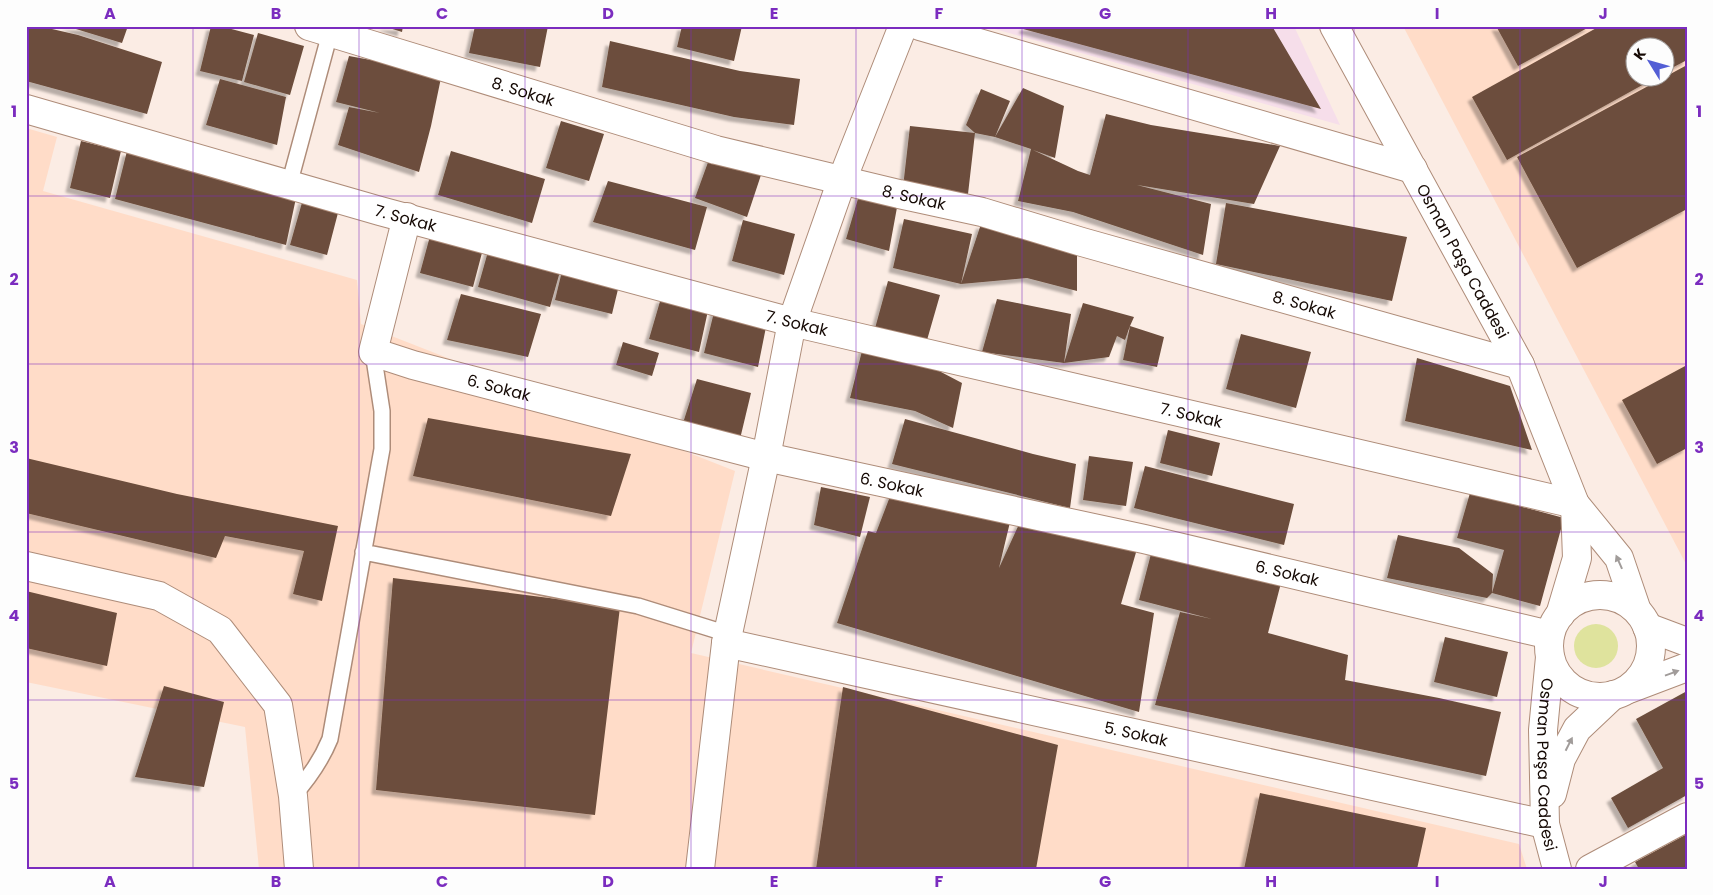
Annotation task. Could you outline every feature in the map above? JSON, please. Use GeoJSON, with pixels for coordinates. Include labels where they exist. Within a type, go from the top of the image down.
{"type":"FeatureCollection","features":[{"type":"Feature","properties":{"kind":"street"},"geometry":{"type":"LineString","coordinates":[[700,869],[727,639],[766,457],[792,322],[842,180],[903,26]]}},
{"type":"Feature","properties":{"kind":"street"},"geometry":{"type":"LineString","coordinates":[[920,26],[1412,169]]}},
{"type":"Feature","properties":{"kind":"street","name":"Osman Paşa Caddesi"},"geometry":{"type":"LineString","coordinates":[[1334,26],[1520,365],[1575,504],[1619,558],[1642,617]]}},
{"type":"Feature","properties":{"kind":"street","name":"8. Sokak"},"geometry":{"type":"LineString","coordinates":[[320,29],[716,150],[982,212],[1092,245],[1520,365]]}},
{"type":"Feature","properties":{"kind":"street","name":"7. Sokak"},"geometry":{"type":"LineString","coordinates":[[26,109],[289,185],[792,322],[1575,504]]}},
{"type":"Feature","properties":{"kind":"street"},"geometry":{"type":"LineString","coordinates":[[374,352],[407,217]]}},
{"type":"Feature","properties":{"kind":"street","name":"6. Sokak"},"geometry":{"type":"LineString","coordinates":[[374,352],[413,365],[766,457],[1144,539],[1553,636]]}},
{"type":"Feature","properties":{"kind":"street","name":"Osman Paşa Caddesi"},"geometry":{"type":"LineString","coordinates":[[1557,869],[1545,824],[1542,730],[1553,636],[1577,558],[1575,504]]}},
{"type":"Feature","properties":{"kind":"street"},"geometry":{"type":"LineString","coordinates":[[26,566],[159,596],[220,630],[278,705],[293,796],[299,869]]}},
{"type":"Feature","properties":{"kind":"street"},"geometry":{"type":"LineString","coordinates":[[1687,642],[1642,617],[1615,598],[1600,595],[1585,598],[1571,605],[1553,636],[1559,676],[1574,690],[1586,695],[1599,697],[1619,693],[1687,667]]}},
{"type":"Feature","properties":{"kind":"street"},"geometry":{"type":"LineString","coordinates":[[1545,824],[1561,759],[1577,729],[1619,693],[1637,682],[1645,670],[1650,656],[1651,641],[1642,617]]}},
{"type":"Feature","properties":{"kind":"street","name":"5. Sokak"},"geometry":{"type":"LineString","coordinates":[[727,639],[1545,824]]}},
{"type":"Feature","properties":{"kind":"street"},"geometry":{"type":"LineString","coordinates":[[1590,869],[1687,817]]}},
{"type":"Feature","properties":{"kind":"lane"},"geometry":{"type":"LineString","coordinates":[[289,185],[320,29]]}},
{"type":"Feature","properties":{"kind":"lane"},"geometry":{"type":"LineString","coordinates":[[293,796],[309,778],[321,759],[330,739],[382,449],[382,411],[374,352]]}},
{"type":"Feature","properties":{"kind":"lane"},"geometry":{"type":"LineString","coordinates":[[363,552],[638,606],[727,639]]}},
{"type":"Feature","properties":{"kind":"shaded area"},"geometry":{"type":"Polygon","coordinates":[[[984,26],[1294,26],[1340,125],[984,26]]]}},
{"type":"Feature","properties":{"kind":"shaded area"},"geometry":{"type":"Polygon","coordinates":[[[1403,26],[1687,26],[1687,566],[1403,26]]]}},
{"type":"Feature","properties":{"kind":"shaded area"},"geometry":{"type":"Polygon","coordinates":[[[26,128],[57,137],[43,191],[357,280],[361,324],[735,471],[691,653],[1519,844],[1527,869],[259,869],[245,727],[26,682],[26,128]]]}},
{"type":"Feature","properties":{"kind":"green space"},"geometry":{"type":"Polygon","coordinates":[[[1596,624],[1608,628],[1614,634],[1618,646],[1614,658],[1608,664],[1596,668],[1584,664],[1578,658],[1574,646],[1578,634],[1584,628],[1596,624]]]}},
{"type":"Feature","properties":{"kind":"building"},"geometry":{"type":"Polygon","coordinates":[[[26,26],[39,26],[78,35],[162,62],[147,114],[26,81],[26,26]]]}},
{"type":"Feature","properties":{"kind":"building"},"geometry":{"type":"Polygon","coordinates":[[[66,26],[128,26],[122,43],[66,26]]]}},
{"type":"Feature","properties":{"kind":"building"},"geometry":{"type":"Polygon","coordinates":[[[211,26],[220,26],[254,35],[242,81],[200,71],[211,26]]]}},
{"type":"Feature","properties":{"kind":"building"},"geometry":{"type":"Polygon","coordinates":[[[383,26],[403,26],[402,32],[383,26]]]}},
{"type":"Feature","properties":{"kind":"building"},"geometry":{"type":"Polygon","coordinates":[[[475,26],[548,26],[540,67],[469,53],[475,26]]]}},
{"type":"Feature","properties":{"kind":"building"},"geometry":{"type":"Polygon","coordinates":[[[682,26],[742,26],[734,61],[677,47],[682,26]]]}},
{"type":"Feature","properties":{"kind":"building"},"geometry":{"type":"Polygon","coordinates":[[[1025,26],[1272,26],[1321,109],[1023,29],[1025,26]]]}},
{"type":"Feature","properties":{"kind":"building"},"geometry":{"type":"Polygon","coordinates":[[[1496,26],[1591,26],[1518,66],[1496,26]]]}},
{"type":"Feature","properties":{"kind":"building"},"geometry":{"type":"Polygon","coordinates":[[[1600,26],[1687,26],[1687,60],[1676,66],[1676,38],[1626,38],[1626,88],[1637,88],[1507,160],[1472,97],[1600,26]]]}},
{"type":"Feature","properties":{"kind":"building"},"geometry":{"type":"Polygon","coordinates":[[[258,33],[304,46],[290,95],[244,82],[258,33]]]}},
{"type":"Feature","properties":{"kind":"building"},"geometry":{"type":"Polygon","coordinates":[[[610,41],[740,71],[800,79],[794,125],[734,117],[602,87],[610,41]]]}},
{"type":"Feature","properties":{"kind":"building"},"geometry":{"type":"Polygon","coordinates":[[[349,56],[442,73],[419,172],[338,145],[349,107],[380,113],[336,102],[349,56]]]}},
{"type":"Feature","properties":{"kind":"building"},"geometry":{"type":"Polygon","coordinates":[[[1687,65],[1687,209],[1577,268],[1517,157],[1644,88],[1676,88],[1676,71],[1687,65]]]}},
{"type":"Feature","properties":{"kind":"building"},"geometry":{"type":"Polygon","coordinates":[[[220,79],[286,97],[277,145],[206,125],[220,79]]]}},
{"type":"Feature","properties":{"kind":"building"},"geometry":{"type":"Polygon","coordinates":[[[1023,88],[1064,106],[1055,158],[1033,150],[1090,175],[1106,114],[1151,125],[1280,146],[1254,204],[1137,185],[1211,204],[1203,255],[1073,212],[1018,201],[1031,149],[995,137],[1023,88]]]}},
{"type":"Feature","properties":{"kind":"building"},"geometry":{"type":"Polygon","coordinates":[[[981,89],[1010,101],[995,137],[975,133],[966,125],[981,89]]]}},
{"type":"Feature","properties":{"kind":"building"},"geometry":{"type":"Polygon","coordinates":[[[561,121],[604,134],[589,181],[546,168],[561,121]]]}},
{"type":"Feature","properties":{"kind":"building"},"geometry":{"type":"Polygon","coordinates":[[[910,126],[975,133],[968,194],[903,187],[910,126]]]}},
{"type":"Feature","properties":{"kind":"building"},"geometry":{"type":"Polygon","coordinates":[[[81,141],[121,151],[110,198],[70,188],[81,141]]]}},
{"type":"Feature","properties":{"kind":"building"},"geometry":{"type":"Polygon","coordinates":[[[127,151],[296,198],[286,245],[115,199],[127,151]]]}},
{"type":"Feature","properties":{"kind":"building"},"geometry":{"type":"Polygon","coordinates":[[[451,151],[545,179],[532,223],[438,195],[451,151]]]}},
{"type":"Feature","properties":{"kind":"building"},"geometry":{"type":"Polygon","coordinates":[[[711,154],[762,172],[747,217],[695,198],[711,154]]]}},
{"type":"Feature","properties":{"kind":"building"},"geometry":{"type":"Polygon","coordinates":[[[608,181],[707,207],[695,250],[593,222],[608,181]]]}},
{"type":"Feature","properties":{"kind":"building"},"geometry":{"type":"Polygon","coordinates":[[[860,192],[898,202],[889,251],[846,239],[860,192]]]}},
{"type":"Feature","properties":{"kind":"building"},"geometry":{"type":"Polygon","coordinates":[[[303,199],[339,209],[327,255],[290,245],[303,199]]]}},
{"type":"Feature","properties":{"kind":"building"},"geometry":{"type":"Polygon","coordinates":[[[1226,203],[1407,237],[1392,301],[1216,264],[1226,203]]]}},
{"type":"Feature","properties":{"kind":"building"},"geometry":{"type":"Polygon","coordinates":[[[904,219],[972,234],[961,284],[893,268],[904,219]]]}},
{"type":"Feature","properties":{"kind":"building"},"geometry":{"type":"Polygon","coordinates":[[[743,220],[795,234],[784,275],[732,261],[743,220]]]}},
{"type":"Feature","properties":{"kind":"building"},"geometry":{"type":"Polygon","coordinates":[[[981,224],[1077,249],[1077,291],[1027,278],[961,284],[981,224]]]}},
{"type":"Feature","properties":{"kind":"building"},"geometry":{"type":"Polygon","coordinates":[[[430,236],[483,249],[473,287],[420,273],[430,236]]]}},
{"type":"Feature","properties":{"kind":"building"},"geometry":{"type":"Polygon","coordinates":[[[489,248],[561,268],[550,307],[478,287],[489,248]]]}},
{"type":"Feature","properties":{"kind":"building"},"geometry":{"type":"Polygon","coordinates":[[[563,267],[620,281],[612,314],[555,300],[563,267]]]}},
{"type":"Feature","properties":{"kind":"building"},"geometry":{"type":"Polygon","coordinates":[[[888,281],[940,295],[925,347],[874,332],[888,281]]]}},
{"type":"Feature","properties":{"kind":"building"},"geometry":{"type":"Polygon","coordinates":[[[461,294],[541,314],[528,357],[447,340],[461,294]]]}},
{"type":"Feature","properties":{"kind":"building"},"geometry":{"type":"Polygon","coordinates":[[[661,298],[709,306],[699,352],[649,339],[661,298]]]}},
{"type":"Feature","properties":{"kind":"building"},"geometry":{"type":"Polygon","coordinates":[[[997,299],[1071,314],[1064,363],[982,352],[997,299]]]}},
{"type":"Feature","properties":{"kind":"building"},"geometry":{"type":"Polygon","coordinates":[[[1083,303],[1134,317],[1125,340],[1117,336],[1109,357],[1064,363],[1083,303]]]}},
{"type":"Feature","properties":{"kind":"building"},"geometry":{"type":"Polygon","coordinates":[[[715,308],[767,322],[758,367],[704,353],[715,308]]]}},
{"type":"Feature","properties":{"kind":"building"},"geometry":{"type":"Polygon","coordinates":[[[1130,326],[1164,337],[1157,367],[1123,360],[1130,326]]]}},
{"type":"Feature","properties":{"kind":"building"},"geometry":{"type":"Polygon","coordinates":[[[1241,334],[1311,352],[1296,408],[1226,389],[1241,334]]]}},
{"type":"Feature","properties":{"kind":"building"},"geometry":{"type":"Polygon","coordinates":[[[623,342],[659,353],[652,376],[616,365],[623,342]]]}},
{"type":"Feature","properties":{"kind":"building"},"geometry":{"type":"Polygon","coordinates":[[[863,347],[922,362],[962,383],[953,428],[915,411],[850,398],[863,347]]]}},
{"type":"Feature","properties":{"kind":"building"},"geometry":{"type":"Polygon","coordinates":[[[1417,358],[1510,386],[1532,450],[1405,421],[1417,358]]]}},
{"type":"Feature","properties":{"kind":"building"},"geometry":{"type":"Polygon","coordinates":[[[1687,365],[1687,448],[1657,464],[1622,400],[1687,365]]]}},
{"type":"Feature","properties":{"kind":"building"},"geometry":{"type":"Polygon","coordinates":[[[697,379],[751,393],[740,439],[683,423],[697,379]]]}},
{"type":"Feature","properties":{"kind":"building"},"geometry":{"type":"Polygon","coordinates":[[[428,418],[631,454],[611,516],[413,476],[428,418]]]}},
{"type":"Feature","properties":{"kind":"building"},"geometry":{"type":"Polygon","coordinates":[[[905,419],[1076,464],[1070,508],[892,464],[905,419]]]}},
{"type":"Feature","properties":{"kind":"building"},"geometry":{"type":"Polygon","coordinates":[[[1168,430],[1220,443],[1212,476],[1160,463],[1168,430]]]}},
{"type":"Feature","properties":{"kind":"building"},"geometry":{"type":"Polygon","coordinates":[[[1089,456],[1133,462],[1126,506],[1083,500],[1089,456]]]}},
{"type":"Feature","properties":{"kind":"building"},"geometry":{"type":"Polygon","coordinates":[[[26,458],[177,494],[338,526],[322,601],[293,594],[304,551],[225,536],[216,558],[26,513],[26,458]]]}},
{"type":"Feature","properties":{"kind":"building"},"geometry":{"type":"Polygon","coordinates":[[[1145,466],[1294,504],[1284,545],[1134,508],[1145,466]]]}},
{"type":"Feature","properties":{"kind":"building"},"geometry":{"type":"Polygon","coordinates":[[[894,486],[1011,518],[999,568],[1020,522],[1137,549],[1121,604],[1154,613],[1139,712],[837,623],[868,531],[876,533],[894,486]]]}},
{"type":"Feature","properties":{"kind":"building"},"geometry":{"type":"Polygon","coordinates":[[[821,487],[870,497],[860,537],[814,525],[821,487]]]}},
{"type":"Feature","properties":{"kind":"building"},"geometry":{"type":"Polygon","coordinates":[[[1470,493],[1564,518],[1540,606],[1492,593],[1504,550],[1457,538],[1470,493]]]}},
{"type":"Feature","properties":{"kind":"building"},"geometry":{"type":"Polygon","coordinates":[[[1398,535],[1459,548],[1493,574],[1492,593],[1487,598],[1387,578],[1398,535]]]}},
{"type":"Feature","properties":{"kind":"building"},"geometry":{"type":"Polygon","coordinates":[[[1152,550],[1281,583],[1268,633],[1348,655],[1345,680],[1501,712],[1486,776],[1155,705],[1180,612],[1212,619],[1139,600],[1152,550]]]}},
{"type":"Feature","properties":{"kind":"building"},"geometry":{"type":"Polygon","coordinates":[[[393,578],[620,607],[595,815],[376,790],[393,578]]]}},
{"type":"Feature","properties":{"kind":"building"},"geometry":{"type":"Polygon","coordinates":[[[26,591],[117,613],[107,666],[26,648],[26,591]]]}},
{"type":"Feature","properties":{"kind":"building"},"geometry":{"type":"Polygon","coordinates":[[[1445,637],[1508,652],[1497,697],[1434,682],[1445,637]]]}},
{"type":"Feature","properties":{"kind":"building"},"geometry":{"type":"Polygon","coordinates":[[[164,686],[224,702],[204,787],[135,777],[164,686]]]}},
{"type":"Feature","properties":{"kind":"building"},"geometry":{"type":"Polygon","coordinates":[[[843,687],[1058,745],[1036,869],[816,869],[843,687]]]}},
{"type":"Feature","properties":{"kind":"building"},"geometry":{"type":"Polygon","coordinates":[[[1687,691],[1687,795],[1628,828],[1611,798],[1663,768],[1636,719],[1687,691]]]}},
{"type":"Feature","properties":{"kind":"building"},"geometry":{"type":"Polygon","coordinates":[[[1260,793],[1426,828],[1417,869],[1244,869],[1260,793]]]}},
{"type":"Feature","properties":{"kind":"building"},"geometry":{"type":"Polygon","coordinates":[[[1687,834],[1687,867],[1683,869],[1639,869],[1635,862],[1687,834]]]}}]}
